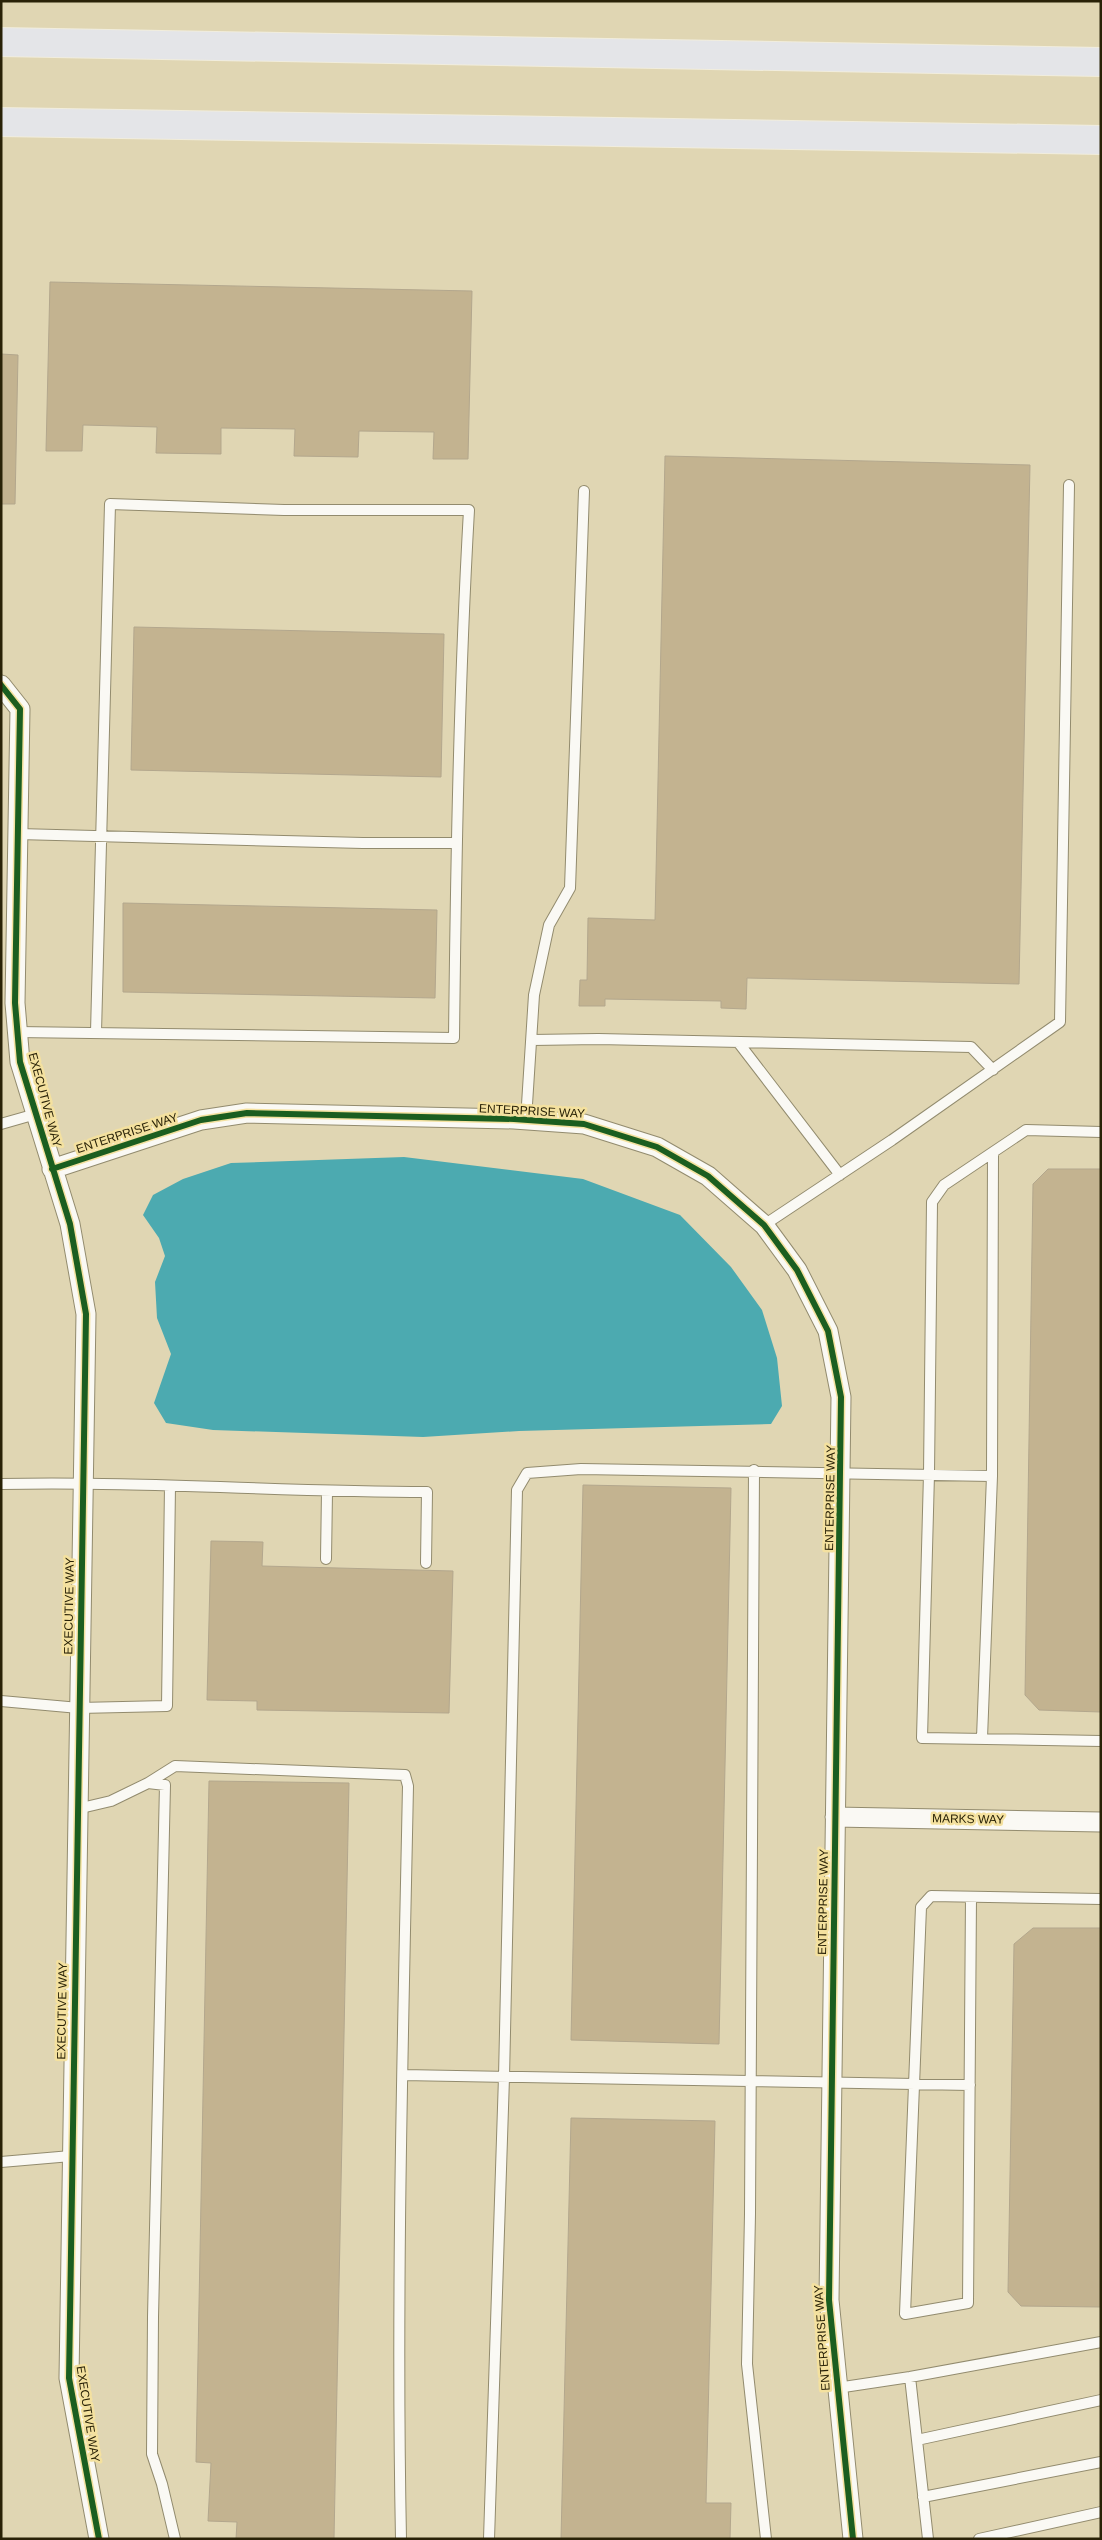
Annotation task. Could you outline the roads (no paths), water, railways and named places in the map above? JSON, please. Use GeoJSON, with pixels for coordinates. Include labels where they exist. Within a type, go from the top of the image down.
{"type":"FeatureCollection","features":[{"type":"Feature","properties":{"kind":"highway"},"geometry":{"type":"LineString","coordinates":[[1,42],[1101,62]]}},
{"type":"Feature","properties":{"kind":"highway"},"geometry":{"type":"LineString","coordinates":[[1,122],[1101,140]]}},
{"type":"Feature","properties":{"kind":"street","name":"EXECUTIVE WAY"},"geometry":{"type":"LineString","coordinates":[[2,685],[20,709],[15,1003],[20,1062],[70,1224],[86,1314],[71,2156],[69,2378],[99,2539]]}},
{"type":"Feature","properties":{"kind":"street","name":"ENTERPRISE WAY"},"geometry":{"type":"LineString","coordinates":[[52,1168],[201,1120],[247,1113],[526,1120],[584,1124],[657,1147],[708,1176],[764,1225],[797,1270],[828,1332],[841,1397],[842,1472],[835,1817],[829,2300],[853,2539]]}},
{"type":"Feature","properties":{"kind":"street","name":"MARKS WAY"},"geometry":{"type":"LineString","coordinates":[[835,1817],[1101,1822]]}},
{"type":"Feature","properties":{"kind":"lane"},"geometry":{"type":"LineString","coordinates":[[764,1225],[840,1175],[1060,1022],[1069,485]]}},
{"type":"Feature","properties":{"kind":"lane"},"geometry":{"type":"LineString","coordinates":[[526,1120],[534,995],[549,925],[570,888],[584,491]]}},
{"type":"Feature","properties":{"kind":"lane"},"geometry":{"type":"LineString","coordinates":[[17,1032],[454,1038],[456,843],[462,632],[469,510],[284,510],[110,504],[96,1032]]}},
{"type":"Feature","properties":{"kind":"lane"},"geometry":{"type":"LineString","coordinates":[[18,834],[363,843],[456,843]]}},
{"type":"Feature","properties":{"kind":"lane"},"geometry":{"type":"LineString","coordinates":[[532,1040],[598,1039],[971,1046],[993,1070]]}},
{"type":"Feature","properties":{"kind":"lane"},"geometry":{"type":"LineString","coordinates":[[738,1042],[840,1175]]}},
{"type":"Feature","properties":{"kind":"lane"},"geometry":{"type":"LineString","coordinates":[[1,1124],[36,1114]]}},
{"type":"Feature","properties":{"kind":"lane"},"geometry":{"type":"LineString","coordinates":[[1101,1132],[1026,1130],[944,1184],[932,1202],[929,1474],[922,1738],[1101,1741]]}},
{"type":"Feature","properties":{"kind":"lane"},"geometry":{"type":"LineString","coordinates":[[982,1738],[992,1476],[993,1152]]}},
{"type":"Feature","properties":{"kind":"lane"},"geometry":{"type":"LineString","coordinates":[[489,2539],[504,2077],[518,1490],[527,1473],[581,1469],[754,1470],[992,1476]]}},
{"type":"Feature","properties":{"kind":"lane"},"geometry":{"type":"LineString","coordinates":[[754,1470],[746,2364],[766,2539]]}},
{"type":"Feature","properties":{"kind":"lane"},"geometry":{"type":"LineString","coordinates":[[1,1484],[83,1482],[327,1492],[427,1492],[426,1563]]}},
{"type":"Feature","properties":{"kind":"lane"},"geometry":{"type":"LineString","coordinates":[[1,1701],[79,1708],[167,1706],[170,1486]]}},
{"type":"Feature","properties":{"kind":"lane"},"geometry":{"type":"LineString","coordinates":[[326,1559],[327,1492]]}},
{"type":"Feature","properties":{"kind":"lane"},"geometry":{"type":"LineString","coordinates":[[77,1809],[111,1801],[148,1783],[175,1766],[405,1775],[408,1786],[399,2467],[401,2539]]}},
{"type":"Feature","properties":{"kind":"lane"},"geometry":{"type":"LineString","coordinates":[[148,1783],[165,1785],[153,2317],[152,2454],[162,2484],[175,2539]]}},
{"type":"Feature","properties":{"kind":"lane"},"geometry":{"type":"LineString","coordinates":[[971,1896],[968,2303],[905,2314],[921,1907],[931,1896],[971,1896],[1101,1898]]}},
{"type":"Feature","properties":{"kind":"lane"},"geometry":{"type":"LineString","coordinates":[[403,2075],[970,2085]]}},
{"type":"Feature","properties":{"kind":"lane"},"geometry":{"type":"LineString","coordinates":[[1,2162],[71,2156]]}},
{"type":"Feature","properties":{"kind":"lane"},"geometry":{"type":"LineString","coordinates":[[837,2388],[910,2377],[1101,2342]]}},
{"type":"Feature","properties":{"kind":"lane"},"geometry":{"type":"LineString","coordinates":[[910,2377],[928,2539]]}},
{"type":"Feature","properties":{"kind":"lane"},"geometry":{"type":"LineString","coordinates":[[917,2440],[1101,2400]]}},
{"type":"Feature","properties":{"kind":"lane"},"geometry":{"type":"LineString","coordinates":[[923,2498],[1101,2462]]}},
{"type":"Feature","properties":{"kind":"lane"},"geometry":{"type":"LineString","coordinates":[[979,2539],[1101,2512]]}},
{"type":"Feature","properties":{"kind":"water"},"geometry":{"type":"Polygon","coordinates":[[[404,1157],[583,1179],[680,1215],[731,1267],[762,1310],[777,1358],[782,1406],[771,1424],[519,1431],[423,1437],[213,1430],[166,1423],[154,1403],[171,1354],[157,1318],[155,1282],[165,1256],[159,1238],[143,1215],[153,1195],[183,1179],[231,1163],[404,1157]]]}}]}
